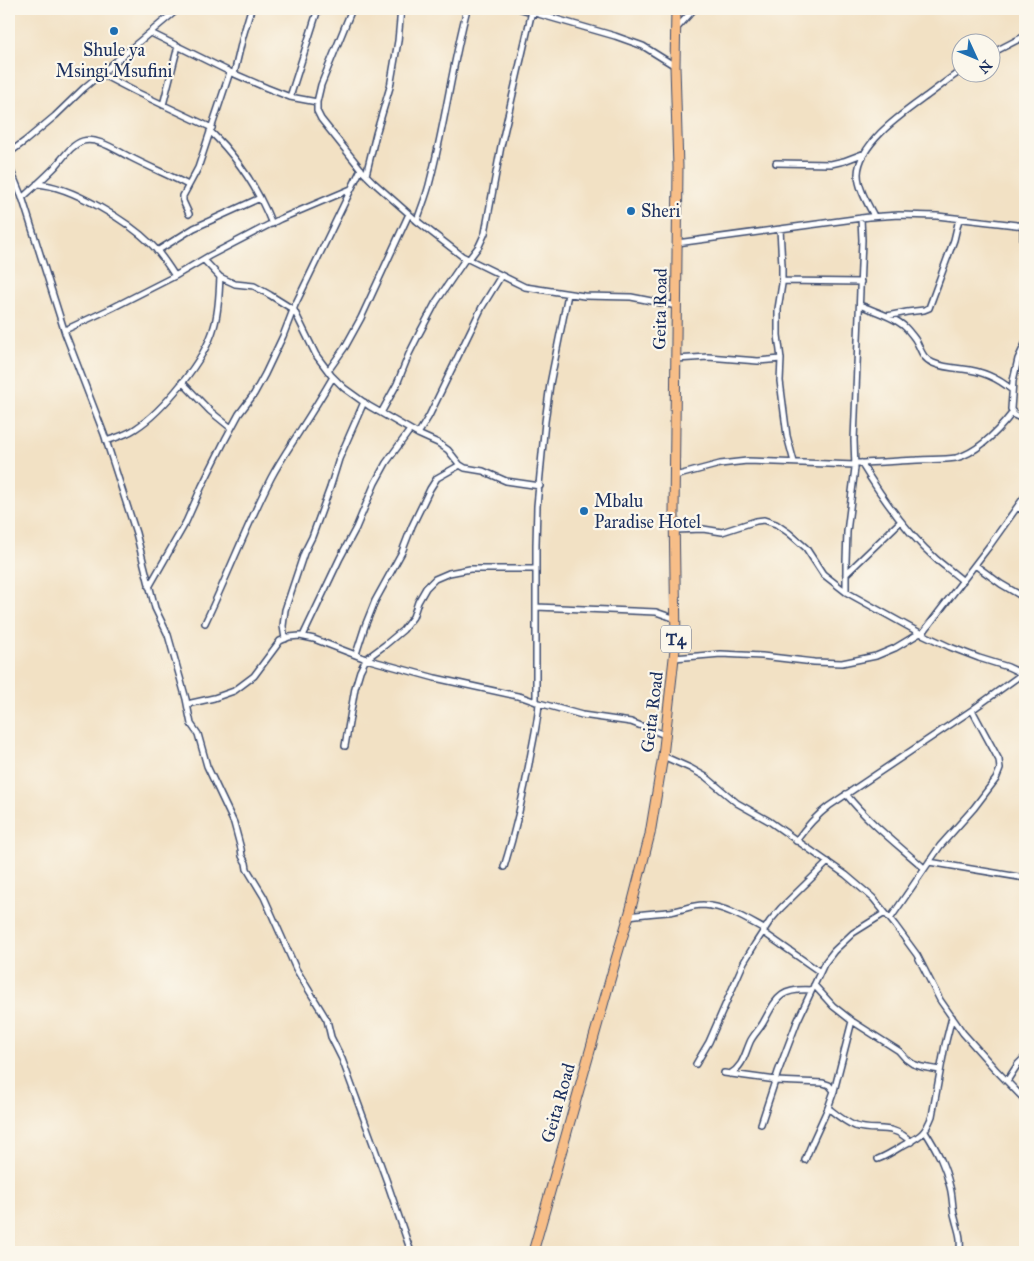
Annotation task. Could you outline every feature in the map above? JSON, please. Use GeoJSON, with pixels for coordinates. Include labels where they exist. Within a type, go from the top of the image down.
{"type":"FeatureCollection","features":[{"type":"Feature","properties":{"kind":"highway","name":"Geita Road"},"geometry":{"type":"LineString","coordinates":[[533,1252],[629,916],[650,834],[666,735],[676,640],[674,476],[678,168],[675,66],[676,9]]}},
{"type":"Feature","properties":{"kind":"street"},"geometry":{"type":"LineString","coordinates":[[9,153],[55,116],[84,88],[178,9]]}},
{"type":"Feature","properties":{"kind":"street"},"geometry":{"type":"LineString","coordinates":[[189,214],[185,208],[182,196],[198,168],[232,73],[251,9]]}},
{"type":"Feature","properties":{"kind":"street"},"geometry":{"type":"LineString","coordinates":[[290,97],[318,9]]}},
{"type":"Feature","properties":{"kind":"street"},"geometry":{"type":"LineString","coordinates":[[352,9],[321,85],[317,111],[321,119],[366,175],[417,221],[467,258],[525,287],[584,296],[631,297],[677,306]]}},
{"type":"Feature","properties":{"kind":"street"},"geometry":{"type":"LineString","coordinates":[[366,175],[390,87],[402,9]]}},
{"type":"Feature","properties":{"kind":"street"},"geometry":{"type":"LineString","coordinates":[[417,221],[430,183],[460,34],[467,9]]}},
{"type":"Feature","properties":{"kind":"street"},"geometry":{"type":"LineString","coordinates":[[521,9],[643,46],[675,66]]}},
{"type":"Feature","properties":{"kind":"street"},"geometry":{"type":"LineString","coordinates":[[676,29],[694,9]]}},
{"type":"Feature","properties":{"kind":"street"},"geometry":{"type":"LineString","coordinates":[[381,413],[436,302],[467,258],[479,246],[484,233],[501,146],[532,11]]}},
{"type":"Feature","properties":{"kind":"street"},"geometry":{"type":"LineString","coordinates":[[151,32],[232,73],[290,97],[317,102]]}},
{"type":"Feature","properties":{"kind":"street"},"geometry":{"type":"LineString","coordinates":[[1002,47],[1025,36]]}},
{"type":"Feature","properties":{"kind":"street"},"geometry":{"type":"LineString","coordinates":[[163,105],[178,46]]}},
{"type":"Feature","properties":{"kind":"street"},"geometry":{"type":"LineString","coordinates":[[101,74],[211,129],[247,174],[266,208],[272,224]]}},
{"type":"Feature","properties":{"kind":"street"},"geometry":{"type":"LineString","coordinates":[[874,216],[862,194],[858,174],[861,159],[871,144],[896,118],[952,77]]}},
{"type":"Feature","properties":{"kind":"street"},"geometry":{"type":"LineString","coordinates":[[22,198],[72,148],[84,141],[93,141],[108,146],[188,185]]}},
{"type":"Feature","properties":{"kind":"street"},"geometry":{"type":"LineString","coordinates":[[776,162],[831,164],[865,153]]}},
{"type":"Feature","properties":{"kind":"street"},"geometry":{"type":"LineString","coordinates":[[9,166],[22,198],[65,330],[106,441],[136,533],[154,608],[168,635],[191,724],[198,734],[207,766],[234,823],[247,869],[264,897],[296,969],[327,1020],[331,1037],[346,1068],[388,1182],[411,1252]]}},
{"type":"Feature","properties":{"kind":"street"},"geometry":{"type":"LineString","coordinates":[[149,586],[186,522],[231,428],[258,387],[361,169]]}},
{"type":"Feature","properties":{"kind":"street"},"geometry":{"type":"LineString","coordinates":[[37,184],[46,184],[68,191],[112,215],[151,244],[176,276]]}},
{"type":"Feature","properties":{"kind":"street"},"geometry":{"type":"LineString","coordinates":[[65,330],[176,276],[280,219],[351,189]]}},
{"type":"Feature","properties":{"kind":"street"},"geometry":{"type":"LineString","coordinates":[[157,251],[194,228],[260,198]]}},
{"type":"Feature","properties":{"kind":"street"},"geometry":{"type":"LineString","coordinates":[[328,371],[346,347],[361,318],[409,214]]}},
{"type":"Feature","properties":{"kind":"street"},"geometry":{"type":"LineString","coordinates":[[677,243],[874,216],[937,216],[1024,225],[1023,275],[1025,292]]}},
{"type":"Feature","properties":{"kind":"street"},"geometry":{"type":"LineString","coordinates":[[846,592],[847,532],[852,501],[854,464],[861,282],[861,218]]}},
{"type":"Feature","properties":{"kind":"street"},"geometry":{"type":"LineString","coordinates":[[886,316],[929,308],[954,240],[959,219]]}},
{"type":"Feature","properties":{"kind":"street"},"geometry":{"type":"LineString","coordinates":[[780,230],[782,249],[782,281],[778,309],[778,335],[781,359],[780,381],[787,436],[794,462]]}},
{"type":"Feature","properties":{"kind":"street"},"geometry":{"type":"LineString","coordinates":[[204,260],[220,277],[235,284],[254,286],[294,310],[316,355],[328,371],[344,388],[364,402],[410,430],[438,443],[448,450],[465,468],[484,472],[506,481],[540,486]]}},
{"type":"Feature","properties":{"kind":"street"},"geometry":{"type":"LineString","coordinates":[[418,434],[429,416],[482,307],[502,276]]}},
{"type":"Feature","properties":{"kind":"street"},"geometry":{"type":"LineString","coordinates":[[106,441],[133,430],[152,417],[173,394],[201,356],[214,329],[220,277]]}},
{"type":"Feature","properties":{"kind":"street"},"geometry":{"type":"LineString","coordinates":[[782,281],[861,282]]}},
{"type":"Feature","properties":{"kind":"street"},"geometry":{"type":"LineString","coordinates":[[504,867],[514,836],[537,722],[537,506],[550,384],[568,294]]}},
{"type":"Feature","properties":{"kind":"street"},"geometry":{"type":"LineString","coordinates":[[860,305],[904,326],[916,340],[919,350],[925,358],[932,363],[982,372],[994,377],[1012,390]]}},
{"type":"Feature","properties":{"kind":"street"},"geometry":{"type":"LineString","coordinates":[[1025,344],[1018,359],[1012,390],[1012,409],[1014,415],[1025,420]]}},
{"type":"Feature","properties":{"kind":"street"},"geometry":{"type":"LineString","coordinates":[[676,359],[708,357],[758,360],[781,359]]}},
{"type":"Feature","properties":{"kind":"street"},"geometry":{"type":"LineString","coordinates":[[205,623],[280,460],[333,377]]}},
{"type":"Feature","properties":{"kind":"street"},"geometry":{"type":"LineString","coordinates":[[182,382],[210,411],[231,428]]}},
{"type":"Feature","properties":{"kind":"street"},"geometry":{"type":"LineString","coordinates":[[285,639],[283,626],[287,602],[327,497],[339,459],[364,402]]}},
{"type":"Feature","properties":{"kind":"street"},"geometry":{"type":"LineString","coordinates":[[674,476],[720,464],[747,461],[854,464],[956,458],[980,446],[1004,424],[1013,412]]}},
{"type":"Feature","properties":{"kind":"street"},"geometry":{"type":"LineString","coordinates":[[304,636],[375,484],[386,463],[410,430]]}},
{"type":"Feature","properties":{"kind":"street"},"geometry":{"type":"LineString","coordinates":[[861,463],[879,492],[901,521],[934,557],[963,581]]}},
{"type":"Feature","properties":{"kind":"street"},"geometry":{"type":"LineString","coordinates":[[356,654],[375,601],[402,552],[430,489],[438,478],[460,464]]}},
{"type":"Feature","properties":{"kind":"street"},"geometry":{"type":"LineString","coordinates":[[674,658],[721,654],[842,663],[876,656],[895,648],[921,634],[975,566],[1025,496]]}},
{"type":"Feature","properties":{"kind":"street"},"geometry":{"type":"LineString","coordinates":[[1018,508],[1025,512]]}},
{"type":"Feature","properties":{"kind":"street"},"geometry":{"type":"LineString","coordinates":[[674,530],[703,529],[722,532],[756,521],[764,520],[776,524],[806,548],[823,574],[846,592],[921,634],[950,647],[1024,674]]}},
{"type":"Feature","properties":{"kind":"street"},"geometry":{"type":"LineString","coordinates":[[846,574],[901,521]]}},
{"type":"Feature","properties":{"kind":"street"},"geometry":{"type":"LineString","coordinates":[[975,566],[1025,598]]}},
{"type":"Feature","properties":{"kind":"street"},"geometry":{"type":"LineString","coordinates":[[345,746],[355,688],[366,659],[403,630],[413,617],[418,602],[426,588],[435,579],[450,573],[470,569],[536,569]]}},
{"type":"Feature","properties":{"kind":"street"},"geometry":{"type":"LineString","coordinates":[[536,608],[656,612],[676,619]]}},
{"type":"Feature","properties":{"kind":"street"},"geometry":{"type":"LineString","coordinates":[[187,704],[234,691],[254,676],[280,641],[289,637],[304,636],[314,638],[366,659],[435,678],[522,697],[582,715],[631,722],[666,735]]}},
{"type":"Feature","properties":{"kind":"street"},"geometry":{"type":"LineString","coordinates":[[796,841],[807,825],[818,814],[1024,674]]}},
{"type":"Feature","properties":{"kind":"street"},"geometry":{"type":"LineString","coordinates":[[890,919],[940,846],[988,791],[1000,769],[999,760],[972,710]]}},
{"type":"Feature","properties":{"kind":"street"},"geometry":{"type":"LineString","coordinates":[[663,756],[706,777],[738,802],[769,821],[846,875],[873,898],[917,955],[940,1000],[963,1033],[1025,1100]]}},
{"type":"Feature","properties":{"kind":"street"},"geometry":{"type":"LineString","coordinates":[[846,794],[855,806],[875,825],[924,868]]}},
{"type":"Feature","properties":{"kind":"street"},"geometry":{"type":"LineString","coordinates":[[696,1064],[709,1042],[744,962],[764,931],[781,908],[828,862]]}},
{"type":"Feature","properties":{"kind":"street"},"geometry":{"type":"LineString","coordinates":[[929,862],[1025,878]]}},
{"type":"Feature","properties":{"kind":"street"},"geometry":{"type":"LineString","coordinates":[[629,916],[668,912],[702,905],[716,907],[743,917],[820,972]]}},
{"type":"Feature","properties":{"kind":"street"},"geometry":{"type":"LineString","coordinates":[[761,1124],[797,1022],[820,972],[834,951],[853,933],[885,913]]}},
{"type":"Feature","properties":{"kind":"street"},"geometry":{"type":"LineString","coordinates":[[730,1074],[737,1070],[742,1063],[753,1036],[782,994],[787,991],[813,988],[852,1021],[899,1051],[913,1064],[940,1070]]}},
{"type":"Feature","properties":{"kind":"street"},"geometry":{"type":"LineString","coordinates":[[878,1159],[911,1142],[928,1127],[932,1116],[952,1017]]}},
{"type":"Feature","properties":{"kind":"street"},"geometry":{"type":"LineString","coordinates":[[805,1160],[834,1091],[852,1021]]}},
{"type":"Feature","properties":{"kind":"street"},"geometry":{"type":"LineString","coordinates":[[1007,1081],[1025,1057]]}},
{"type":"Feature","properties":{"kind":"street"},"geometry":{"type":"LineString","coordinates":[[724,1073],[775,1081],[823,1083],[829,1085],[834,1091]]}},
{"type":"Feature","properties":{"kind":"street"},"geometry":{"type":"LineString","coordinates":[[828,1108],[850,1124],[864,1128],[892,1130],[905,1135],[911,1142]]}},
{"type":"Feature","properties":{"kind":"street"},"geometry":{"type":"LineString","coordinates":[[925,1131],[941,1157],[947,1172],[954,1217],[960,1231],[960,1252]]}},
{"type":"Feature","properties":{"kind":"place","name":"Shule ya Msingi Msufini"},"geometry":{"type":"Point","coordinates":[114,31]}},
{"type":"Feature","properties":{"kind":"place","name":"Sheri"},"geometry":{"type":"Point","coordinates":[631,211]}},
{"type":"Feature","properties":{"kind":"place","name":"Mbalu Paradise Hotel"},"geometry":{"type":"Point","coordinates":[584,511]}}]}
